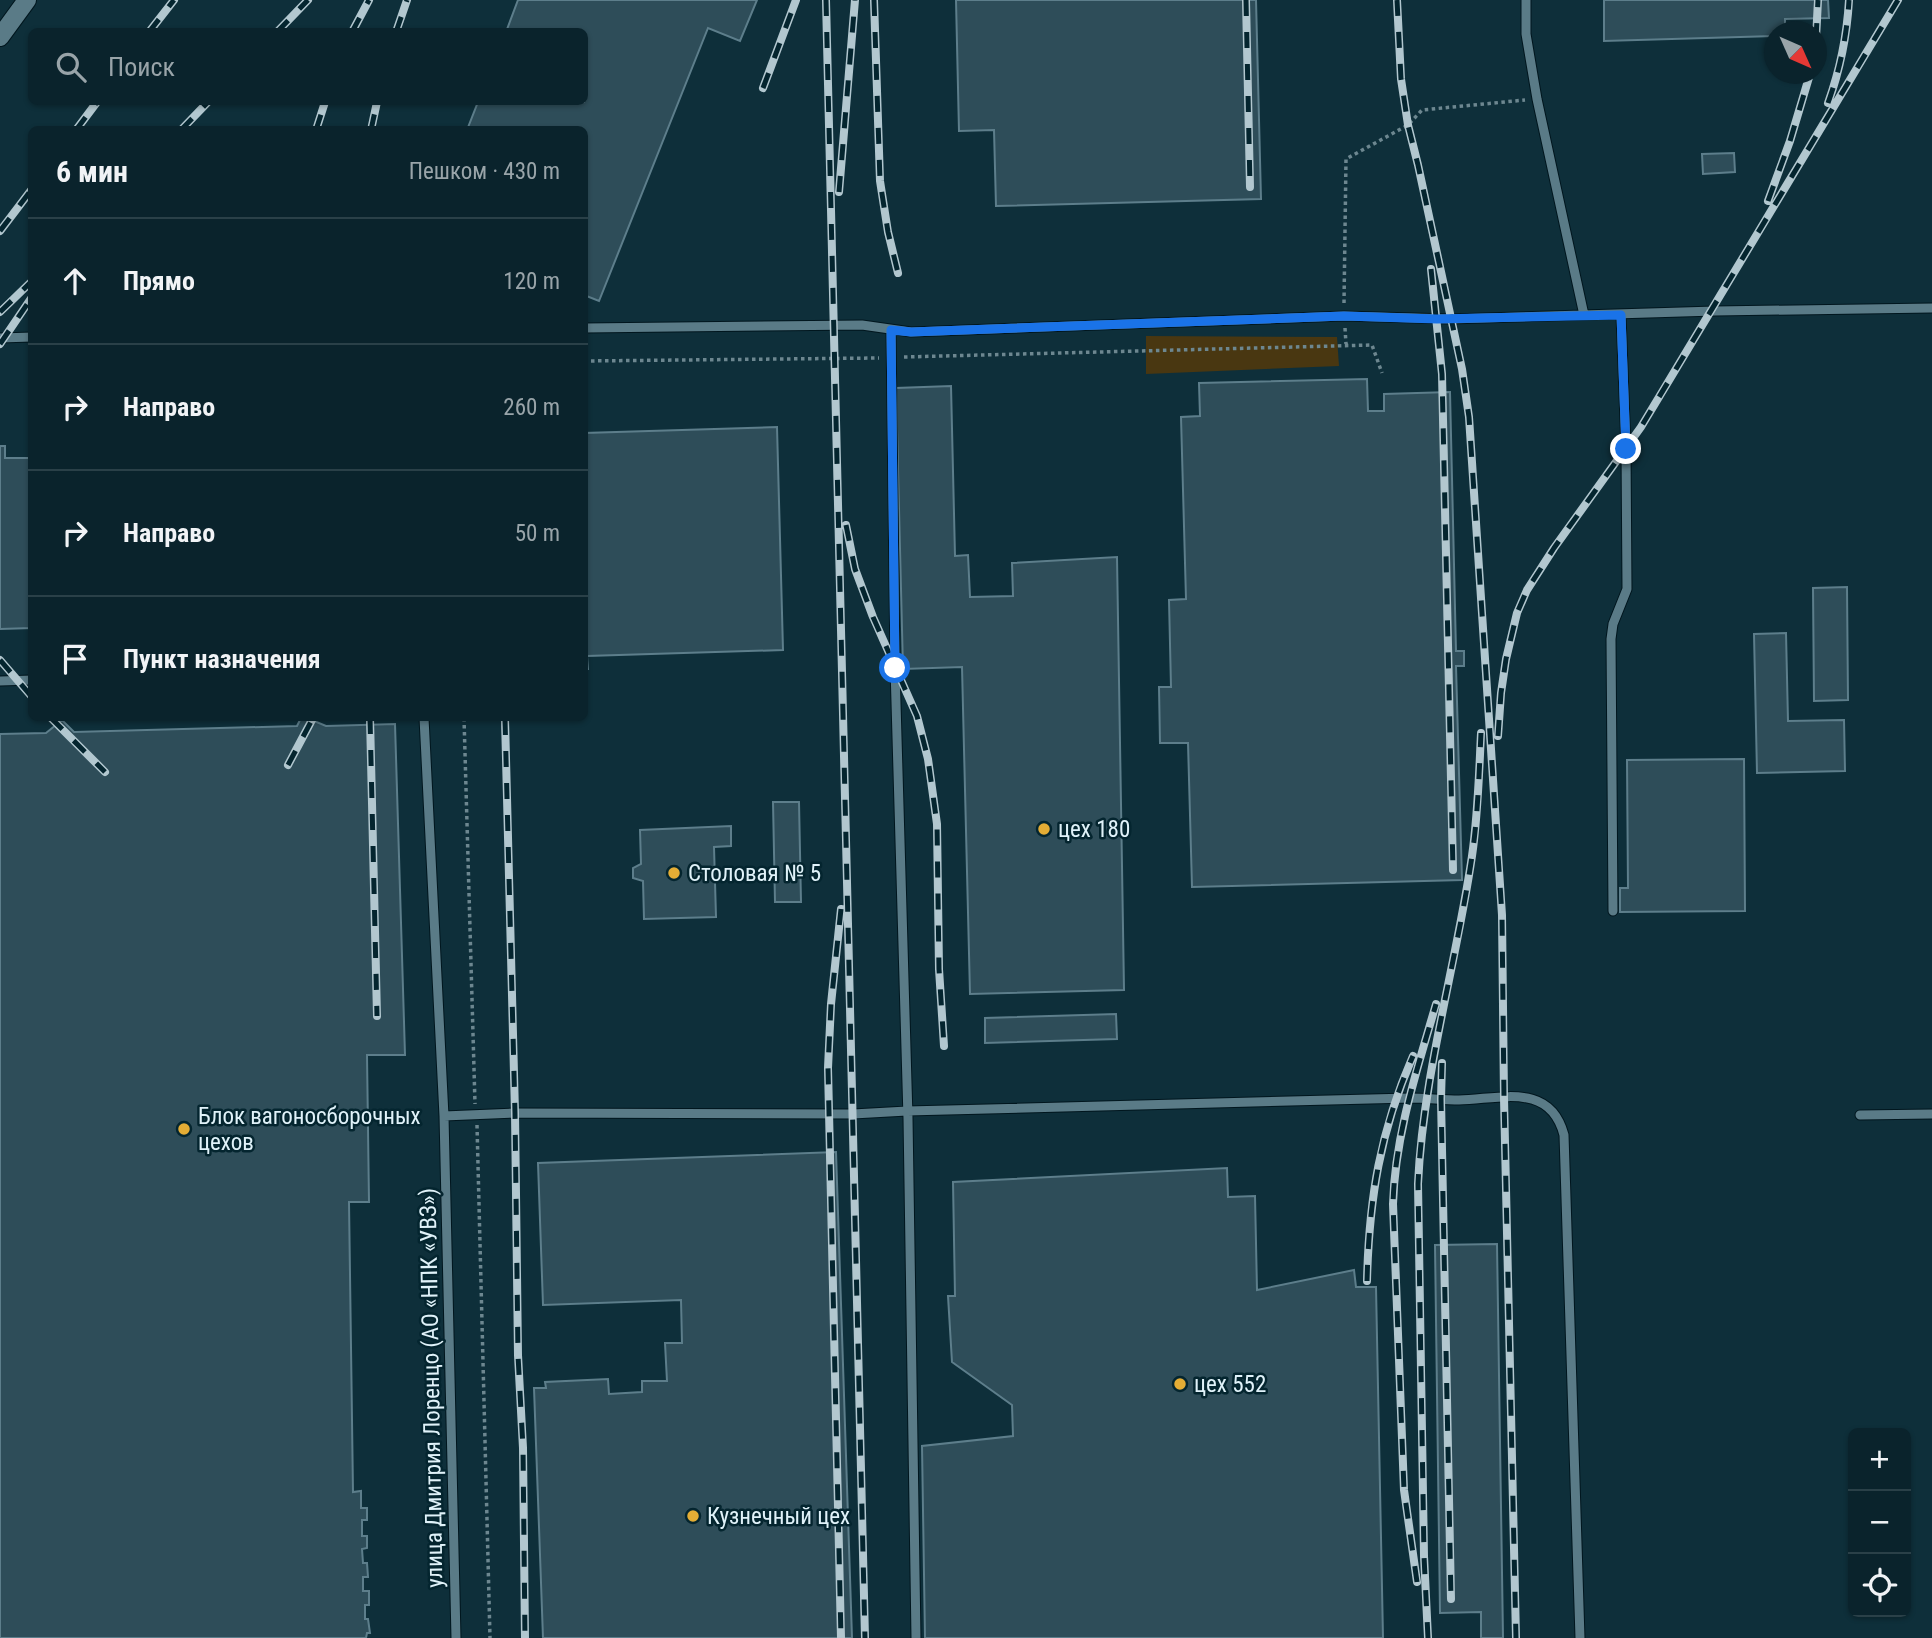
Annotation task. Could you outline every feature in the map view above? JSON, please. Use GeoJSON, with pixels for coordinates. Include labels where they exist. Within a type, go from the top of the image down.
{"type":"FeatureCollection","features":[{"type":"Feature","properties":{"kind":"street"},"geometry":{"type":"LineString","coordinates":[[0,37],[27,0]]}},
{"type":"Feature","properties":{"kind":"lane"},"geometry":{"type":"LineString","coordinates":[[1526,0],[1527,34],[1536,99],[1584,315]]}},
{"type":"Feature","properties":{"kind":"lane"},"geometry":{"type":"LineString","coordinates":[[588,328],[862,325],[911,332],[1344,316],[1437,319],[1932,308]]}},
{"type":"Feature","properties":{"kind":"lane"},"geometry":{"type":"LineString","coordinates":[[1613,911],[1611,639],[1613,624],[1627,589],[1621,315]]}},
{"type":"Feature","properties":{"kind":"lane"},"geometry":{"type":"LineString","coordinates":[[891,330],[895,668],[907,1111],[916,1638]]}},
{"type":"Feature","properties":{"kind":"lane"},"geometry":{"type":"LineString","coordinates":[[0,338],[28,337]]}},
{"type":"Feature","properties":{"kind":"lane"},"geometry":{"type":"LineString","coordinates":[[0,681],[28,680]]}},
{"type":"Feature","properties":{"kind":"lane","name":"улица Дмитрия Лоренцо (АО «НПК «УВЗ»)"},"geometry":{"type":"LineString","coordinates":[[424,721],[444,1116],[456,1638]]}},
{"type":"Feature","properties":{"kind":"lane"},"geometry":{"type":"LineString","coordinates":[[444,1116],[853,1114],[1410,1098],[1456,1100],[1521,1097],[1543,1103],[1560,1121],[1564,1135],[1580,1638]]}},
{"type":"Feature","properties":{"kind":"lane"},"geometry":{"type":"LineString","coordinates":[[1860,1115],[1932,1114]]}},
{"type":"Feature","properties":{"kind":"path"},"geometry":{"type":"LineString","coordinates":[[1346,345],[1346,159],[1408,125],[1422,110],[1536,99]]}},
{"type":"Feature","properties":{"kind":"path"},"geometry":{"type":"LineString","coordinates":[[588,361],[891,358],[1372,345],[1382,373]]}},
{"type":"Feature","properties":{"kind":"path"},"geometry":{"type":"LineString","coordinates":[[464,721],[475,1114],[478,1126],[490,1638]]}},
{"type":"Feature","properties":{"kind":"shaded area"},"geometry":{"type":"Polygon","coordinates":[[[1146,336],[1337,337],[1339,366],[1146,374],[1146,336]]]}},
{"type":"Feature","properties":{"kind":"building"},"geometry":{"type":"Polygon","coordinates":[[[518,0],[757,0],[740,41],[708,28],[599,301],[588,297],[588,126],[469,126],[477,105],[588,105],[588,28],[508,28],[518,0]]]}},
{"type":"Feature","properties":{"kind":"building"},"geometry":{"type":"Polygon","coordinates":[[[956,0],[1256,0],[1261,199],[996,206],[994,130],[959,131],[956,0]]]}},
{"type":"Feature","properties":{"kind":"building"},"geometry":{"type":"Polygon","coordinates":[[[1604,0],[1828,0],[1829,18],[1764,21],[1764,36],[1604,41],[1604,0]]]}},
{"type":"Feature","properties":{"kind":"building"},"geometry":{"type":"Polygon","coordinates":[[[1734,153],[1735,172],[1703,174],[1702,154],[1734,153]]]}},
{"type":"Feature","properties":{"kind":"building"},"geometry":{"type":"Polygon","coordinates":[[[1367,379],[1368,411],[1384,411],[1384,394],[1450,392],[1456,651],[1464,651],[1464,666],[1456,666],[1462,880],[1192,887],[1188,743],[1160,743],[1159,687],[1171,687],[1169,600],[1186,599],[1181,417],[1200,416],[1199,383],[1367,379]]]}},
{"type":"Feature","properties":{"kind":"building","name":"цех 180"},"geometry":{"type":"Polygon","coordinates":[[[951,386],[955,556],[968,555],[970,597],[1013,596],[1012,563],[1117,557],[1124,990],[970,994],[962,667],[903,669],[896,388],[951,386]]]}},
{"type":"Feature","properties":{"kind":"building"},"geometry":{"type":"Polygon","coordinates":[[[777,427],[783,650],[588,656],[588,433],[777,427]]]}},
{"type":"Feature","properties":{"kind":"building"},"geometry":{"type":"Polygon","coordinates":[[[0,446],[5,446],[5,458],[28,458],[28,628],[0,629],[0,446]]]}},
{"type":"Feature","properties":{"kind":"building"},"geometry":{"type":"Polygon","coordinates":[[[1847,587],[1848,700],[1814,701],[1813,588],[1847,587]]]}},
{"type":"Feature","properties":{"kind":"building"},"geometry":{"type":"Polygon","coordinates":[[[1786,633],[1788,721],[1844,720],[1845,771],[1757,773],[1754,634],[1786,633]]]}},
{"type":"Feature","properties":{"kind":"building","name":"Блок вагоносборочных цехов"},"geometry":{"type":"Polygon","coordinates":[[[61,721],[74,732],[297,726],[300,721],[314,721],[326,726],[395,724],[405,1055],[367,1055],[369,1202],[349,1202],[353,1492],[361,1491],[361,1508],[367,1508],[367,1520],[362,1520],[362,1536],[367,1536],[367,1548],[362,1549],[363,1563],[367,1563],[368,1577],[363,1577],[363,1591],[369,1591],[365,1619],[368,1619],[370,1633],[367,1633],[366,1638],[0,1638],[0,734],[46,733],[61,721]]]}},
{"type":"Feature","properties":{"kind":"building"},"geometry":{"type":"Polygon","coordinates":[[[1744,759],[1745,911],[1620,912],[1620,888],[1628,888],[1627,760],[1744,759]]]}},
{"type":"Feature","properties":{"kind":"building"},"geometry":{"type":"Polygon","coordinates":[[[773,802],[799,802],[801,902],[775,902],[773,802]]]}},
{"type":"Feature","properties":{"kind":"building","name":"Столовая № 5"},"geometry":{"type":"Polygon","coordinates":[[[731,826],[731,846],[714,847],[716,917],[644,919],[643,881],[633,878],[633,868],[641,864],[640,830],[731,826]]]}},
{"type":"Feature","properties":{"kind":"building"},"geometry":{"type":"Polygon","coordinates":[[[1116,1014],[1117,1039],[985,1043],[985,1018],[1116,1014]]]}},
{"type":"Feature","properties":{"kind":"building","name":"Кузнечный цех"},"geometry":{"type":"Polygon","coordinates":[[[836,1152],[852,1638],[543,1638],[534,1388],[546,1388],[545,1382],[608,1379],[609,1394],[642,1392],[642,1381],[667,1381],[665,1343],[682,1343],[681,1300],[543,1305],[538,1163],[836,1152]]]}},
{"type":"Feature","properties":{"kind":"building","name":"цех 552"},"geometry":{"type":"Polygon","coordinates":[[[1227,1168],[1228,1197],[1255,1196],[1257,1290],[1354,1270],[1356,1287],[1376,1287],[1383,1638],[925,1638],[922,1446],[1013,1436],[1012,1405],[952,1362],[948,1296],[955,1296],[953,1182],[1227,1168]]]}},
{"type":"Feature","properties":{"kind":"building"},"geometry":{"type":"Polygon","coordinates":[[[1497,1244],[1503,1638],[1481,1638],[1481,1612],[1440,1613],[1435,1245],[1497,1244]]]}},
{"type":"Feature","properties":{"kind":"railway"},"geometry":{"type":"LineString","coordinates":[[152,28],[174,0]]}},
{"type":"Feature","properties":{"kind":"railway"},"geometry":{"type":"LineString","coordinates":[[281,28],[308,0]]}},
{"type":"Feature","properties":{"kind":"railway"},"geometry":{"type":"LineString","coordinates":[[354,28],[369,0]]}},
{"type":"Feature","properties":{"kind":"railway"},"geometry":{"type":"LineString","coordinates":[[397,28],[407,0]]}},
{"type":"Feature","properties":{"kind":"railway"},"geometry":{"type":"LineString","coordinates":[[763,88],[796,0]]}},
{"type":"Feature","properties":{"kind":"railway"},"geometry":{"type":"LineString","coordinates":[[826,0],[865,1638]]}},
{"type":"Feature","properties":{"kind":"railway"},"geometry":{"type":"LineString","coordinates":[[839,192],[855,0]]}},
{"type":"Feature","properties":{"kind":"railway"},"geometry":{"type":"LineString","coordinates":[[874,0],[880,181],[898,273]]}},
{"type":"Feature","properties":{"kind":"railway"},"geometry":{"type":"LineString","coordinates":[[1246,0],[1250,187]]}},
{"type":"Feature","properties":{"kind":"railway"},"geometry":{"type":"LineString","coordinates":[[1397,0],[1401,79],[1408,125],[1462,369],[1469,417],[1502,915],[1516,1638]]}},
{"type":"Feature","properties":{"kind":"railway"},"geometry":{"type":"LineString","coordinates":[[1817,21],[1818,0]]}},
{"type":"Feature","properties":{"kind":"railway"},"geometry":{"type":"LineString","coordinates":[[1828,103],[1842,52],[1849,0]]}},
{"type":"Feature","properties":{"kind":"railway"},"geometry":{"type":"LineString","coordinates":[[1498,736],[1506,659],[1517,613],[1527,590],[1641,427],[1898,0]]}},
{"type":"Feature","properties":{"kind":"railway"},"geometry":{"type":"LineString","coordinates":[[1768,201],[1807,84]]}},
{"type":"Feature","properties":{"kind":"railway"},"geometry":{"type":"LineString","coordinates":[[79,126],[95,105]]}},
{"type":"Feature","properties":{"kind":"railway"},"geometry":{"type":"LineString","coordinates":[[185,126],[205,105]]}},
{"type":"Feature","properties":{"kind":"railway"},"geometry":{"type":"LineString","coordinates":[[317,126],[324,105]]}},
{"type":"Feature","properties":{"kind":"railway"},"geometry":{"type":"LineString","coordinates":[[372,126],[376,105]]}},
{"type":"Feature","properties":{"kind":"railway"},"geometry":{"type":"LineString","coordinates":[[0,231],[28,194]]}},
{"type":"Feature","properties":{"kind":"railway"},"geometry":{"type":"LineString","coordinates":[[1431,269],[1442,374],[1453,870]]}},
{"type":"Feature","properties":{"kind":"railway"},"geometry":{"type":"LineString","coordinates":[[0,312],[28,285]]}},
{"type":"Feature","properties":{"kind":"railway"},"geometry":{"type":"LineString","coordinates":[[0,344],[28,303]]}},
{"type":"Feature","properties":{"kind":"railway"},"geometry":{"type":"LineString","coordinates":[[846,525],[855,569],[917,716],[928,759],[937,824],[939,969],[944,1046]]}},
{"type":"Feature","properties":{"kind":"railway"},"geometry":{"type":"LineString","coordinates":[[0,660],[28,692]]}},
{"type":"Feature","properties":{"kind":"railway"},"geometry":{"type":"LineString","coordinates":[[54,721],[105,772]]}},
{"type":"Feature","properties":{"kind":"railway"},"geometry":{"type":"LineString","coordinates":[[288,765],[311,721]]}},
{"type":"Feature","properties":{"kind":"railway"},"geometry":{"type":"LineString","coordinates":[[370,721],[377,1016]]}},
{"type":"Feature","properties":{"kind":"railway"},"geometry":{"type":"LineString","coordinates":[[505,721],[518,1355],[523,1448],[525,1638]]}},
{"type":"Feature","properties":{"kind":"railway"},"geometry":{"type":"LineString","coordinates":[[1428,1638],[1424,1556],[1418,1184],[1426,1102],[1472,856],[1481,733]]}},
{"type":"Feature","properties":{"kind":"railway"},"geometry":{"type":"LineString","coordinates":[[841,909],[831,1004],[828,1068],[841,1638]]}},
{"type":"Feature","properties":{"kind":"railway"},"geometry":{"type":"LineString","coordinates":[[1417,1582],[1404,1490],[1393,1204],[1402,1128],[1436,1004]]}},
{"type":"Feature","properties":{"kind":"railway"},"geometry":{"type":"LineString","coordinates":[[1367,1281],[1370,1222],[1378,1166],[1392,1111],[1413,1056]]}},
{"type":"Feature","properties":{"kind":"railway"},"geometry":{"type":"LineString","coordinates":[[1442,1063],[1451,1599]]}},
{"type":"Feature","properties":{"kind":"place","name":"цех 180"},"geometry":{"type":"Point","coordinates":[1044,829]}},
{"type":"Feature","properties":{"kind":"place","name":"Столовая № 5"},"geometry":{"type":"Point","coordinates":[674,873]}},
{"type":"Feature","properties":{"kind":"place","name":"Блок вагоносборочных цехов"},"geometry":{"type":"Point","coordinates":[184,1129]}},
{"type":"Feature","properties":{"kind":"place","name":"цех 552"},"geometry":{"type":"Point","coordinates":[1180,1384]}},
{"type":"Feature","properties":{"kind":"place","name":"Кузнечный цех"},"geometry":{"type":"Point","coordinates":[693,1516]}},
{"type":"Feature","properties":{"kind":"route"},"geometry":{"type":"LineString","coordinates":[[895,668],[891,330],[911,332],[1344,316],[1437,319],[1621,315],[1626,449]]}}]}
